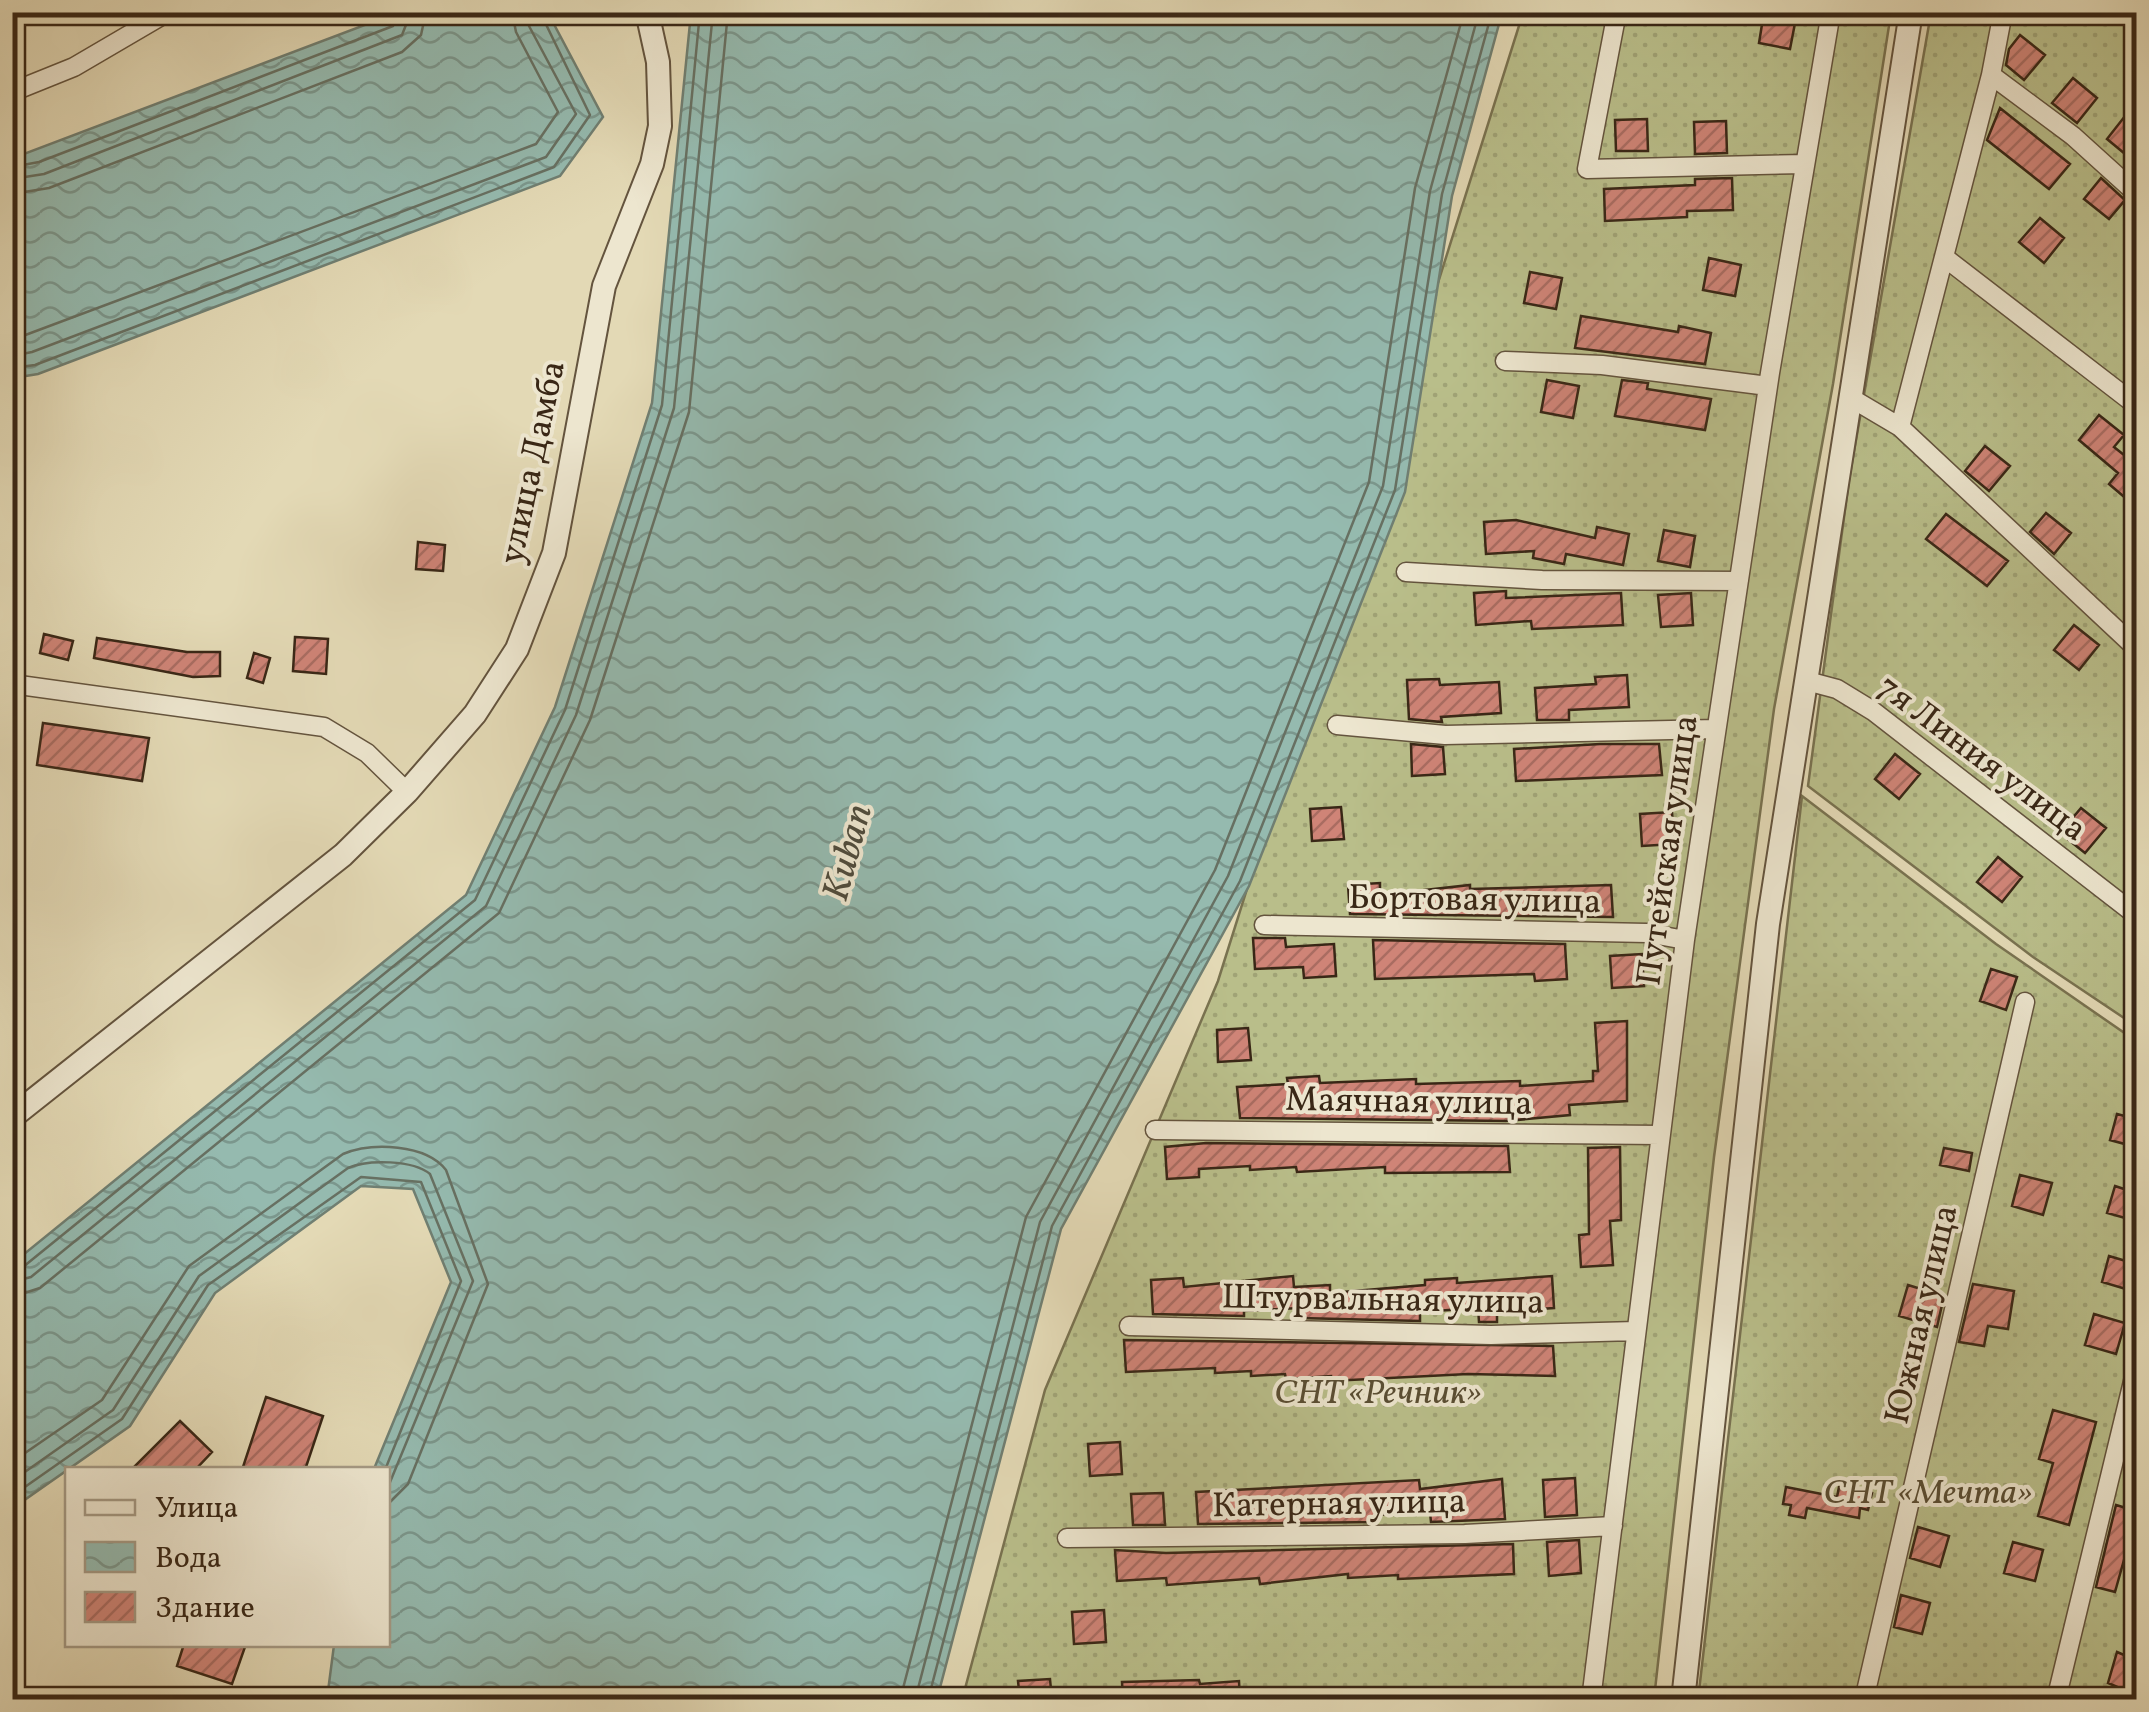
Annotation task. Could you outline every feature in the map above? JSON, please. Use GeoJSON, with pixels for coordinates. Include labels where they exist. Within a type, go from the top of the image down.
{"type":"FeatureCollection","features":[{"type":"Feature","properties":{"kind":"street"},"geometry":{"type":"LineString","coordinates":[[12,92],[74,66],[168,12]]}},
{"type":"Feature","properties":{"kind":"street","name":"улица Дамба"},"geometry":{"type":"LineString","coordinates":[[12,1116],[344,854],[407,792],[475,714],[517,649],[554,553],[567,464],[604,286],[652,164],[660,126],[658,62],[647,12]]}},
{"type":"Feature","properties":{"kind":"street"},"geometry":{"type":"LineString","coordinates":[[1617,12],[1587,169],[1805,164]]}},
{"type":"Feature","properties":{"kind":"street","name":"Путейская улица"},"geometry":{"type":"LineString","coordinates":[[1592,1700],[1684,940],[1768,386],[1830,12]]}},
{"type":"Feature","properties":{"kind":"street"},"geometry":{"type":"LineString","coordinates":[[1682,1700],[1768,924],[1911,12]]}},
{"type":"Feature","properties":{"kind":"street"},"geometry":{"type":"LineString","coordinates":[[1900,426],[1991,75],[2002,12]]}},
{"type":"Feature","properties":{"kind":"street"},"geometry":{"type":"LineString","coordinates":[[1991,75],[2073,136],[2136,193]]}},
{"type":"Feature","properties":{"kind":"street"},"geometry":{"type":"LineString","coordinates":[[1944,257],[2136,405]]}},
{"type":"Feature","properties":{"kind":"street"},"geometry":{"type":"LineString","coordinates":[[1505,361],[1602,366],[1768,386]]}},
{"type":"Feature","properties":{"kind":"street"},"geometry":{"type":"LineString","coordinates":[[1851,398],[1900,426],[2136,648]]}},
{"type":"Feature","properties":{"kind":"street"},"geometry":{"type":"LineString","coordinates":[[1406,572],[1542,580],[1738,581]]}},
{"type":"Feature","properties":{"kind":"street","name":"7я Линия улица"},"geometry":{"type":"LineString","coordinates":[[1807,680],[1837,689],[1873,711],[2136,915]]}},
{"type":"Feature","properties":{"kind":"street"},"geometry":{"type":"LineString","coordinates":[[12,684],[324,727],[367,753],[407,792]]}},
{"type":"Feature","properties":{"kind":"street"},"geometry":{"type":"LineString","coordinates":[[1338,724],[1445,735],[1716,729]]}},
{"type":"Feature","properties":{"kind":"street","name":"Бортовая улица"},"geometry":{"type":"LineString","coordinates":[[1264,925],[1646,933],[1684,940]]}},
{"type":"Feature","properties":{"kind":"street","name":"Южная улица"},"geometry":{"type":"LineString","coordinates":[[1864,1700],[2025,1002]]}},
{"type":"Feature","properties":{"kind":"street","name":"Маячная улица"},"geometry":{"type":"LineString","coordinates":[[1155,1130],[1661,1135]]}},
{"type":"Feature","properties":{"kind":"street","name":"Штурвальная улица"},"geometry":{"type":"LineString","coordinates":[[1129,1326],[1491,1335],[1636,1332]]}},
{"type":"Feature","properties":{"kind":"street"},"geometry":{"type":"LineString","coordinates":[[2056,1700],[2136,1369]]}},
{"type":"Feature","properties":{"kind":"street","name":"Катерная улица"},"geometry":{"type":"LineString","coordinates":[[1067,1538],[1464,1534],[1613,1526]]}},
{"type":"Feature","properties":{"kind":"green space","name":"СНТ «Речник»"},"geometry":{"type":"Polygon","coordinates":[[[1523,13],[1891,13],[1833,384],[1774,709],[1714,1157],[1654,1699],[962,1700],[1045,1390],[1218,981],[1523,13]]]}},
{"type":"Feature","properties":{"kind":"green space"},"geometry":{"type":"Polygon","coordinates":[[[1931,13],[2136,13],[2136,1026],[2033,957],[1808,786],[1849,480],[1931,13]]]}},
{"type":"Feature","properties":{"kind":"green space","name":"СНТ «Мечта»"},"geometry":{"type":"Polygon","coordinates":[[[1802,796],[1996,944],[2136,1041],[2136,1699],[1698,1700],[1802,796]]]}},
{"type":"Feature","properties":{"kind":"water"},"geometry":{"type":"Polygon","coordinates":[[[399,12],[548,13],[603,117],[560,176],[38,374],[13,378],[13,158],[399,12]]]}},
{"type":"Feature","properties":{"kind":"water","name":"Kuban"},"geometry":{"type":"Polygon","coordinates":[[[691,13],[1502,13],[1452,196],[1405,492],[1249,886],[1061,1229],[937,1699],[327,1699],[334,1647],[390,1647],[390,1467],[375,1467],[451,1282],[413,1189],[361,1186],[215,1293],[130,1426],[72,1467],[65,1467],[65,1472],[13,1508],[13,1263],[466,895],[555,707],[652,403],[691,13]]]}},
{"type":"Feature","properties":{"kind":"building"},"geometry":{"type":"Polygon","coordinates":[[[1764,12],[1796,18],[1790,49],[1759,43],[1764,12]]]}},
{"type":"Feature","properties":{"kind":"building"},"geometry":{"type":"Polygon","coordinates":[[[2020,35],[2045,55],[2024,80],[2006,65],[2009,49],[2020,35]]]}},
{"type":"Feature","properties":{"kind":"building"},"geometry":{"type":"Polygon","coordinates":[[[2073,78],[2097,98],[2077,123],[2052,103],[2073,78]]]}},
{"type":"Feature","properties":{"kind":"building"},"geometry":{"type":"Polygon","coordinates":[[[2136,102],[2136,163],[2107,139],[2136,102]]]}},
{"type":"Feature","properties":{"kind":"building"},"geometry":{"type":"Polygon","coordinates":[[[2000,108],[2070,164],[2049,189],[1987,140],[2000,108]]]}},
{"type":"Feature","properties":{"kind":"building"},"geometry":{"type":"Polygon","coordinates":[[[1647,119],[1648,151],[1616,151],[1615,120],[1647,119]]]}},
{"type":"Feature","properties":{"kind":"building"},"geometry":{"type":"Polygon","coordinates":[[[1726,121],[1727,153],[1695,154],[1694,122],[1726,121]]]}},
{"type":"Feature","properties":{"kind":"building"},"geometry":{"type":"Polygon","coordinates":[[[1732,178],[1733,210],[1687,211],[1687,217],[1605,221],[1604,189],[1695,185],[1695,179],[1732,178]]]}},
{"type":"Feature","properties":{"kind":"building"},"geometry":{"type":"Polygon","coordinates":[[[2101,178],[2125,200],[2109,219],[2084,199],[2101,178]]]}},
{"type":"Feature","properties":{"kind":"building"},"geometry":{"type":"Polygon","coordinates":[[[2040,218],[2064,238],[2044,263],[2019,242],[2040,218]]]}},
{"type":"Feature","properties":{"kind":"building"},"geometry":{"type":"Polygon","coordinates":[[[1709,258],[1741,265],[1735,296],[1703,290],[1709,258]]]}},
{"type":"Feature","properties":{"kind":"building"},"geometry":{"type":"Polygon","coordinates":[[[1530,272],[1562,278],[1556,309],[1524,303],[1530,272]]]}},
{"type":"Feature","properties":{"kind":"building"},"geometry":{"type":"Polygon","coordinates":[[[1581,316],[1678,332],[1679,326],[1711,333],[1705,364],[1575,348],[1581,316]]]}},
{"type":"Feature","properties":{"kind":"building"},"geometry":{"type":"Polygon","coordinates":[[[1547,380],[1579,386],[1573,418],[1541,412],[1547,380]]]}},
{"type":"Feature","properties":{"kind":"building"},"geometry":{"type":"Polygon","coordinates":[[[1622,380],[1648,383],[1647,389],[1711,399],[1705,430],[1615,416],[1622,380]]]}},
{"type":"Feature","properties":{"kind":"building"},"geometry":{"type":"Polygon","coordinates":[[[2099,415],[2124,435],[2114,447],[2129,459],[2136,450],[2136,507],[2109,484],[2118,473],[2079,440],[2099,415]]]}},
{"type":"Feature","properties":{"kind":"building"},"geometry":{"type":"Polygon","coordinates":[[[1985,446],[2010,466],[1989,491],[1965,471],[1985,446]]]}},
{"type":"Feature","properties":{"kind":"building"},"geometry":{"type":"Polygon","coordinates":[[[2046,513],[2071,533],[2054,554],[2030,532],[2046,513]]]}},
{"type":"Feature","properties":{"kind":"building"},"geometry":{"type":"Polygon","coordinates":[[[1946,514],[2008,561],[1987,586],[1926,539],[1946,514]]]}},
{"type":"Feature","properties":{"kind":"building"},"geometry":{"type":"Polygon","coordinates":[[[1516,520],[1595,538],[1597,527],[1629,534],[1623,565],[1566,554],[1564,564],[1533,558],[1534,551],[1486,554],[1484,522],[1516,520]]]}},
{"type":"Feature","properties":{"kind":"building"},"geometry":{"type":"Polygon","coordinates":[[[1664,530],[1695,536],[1690,567],[1658,561],[1664,530]]]}},
{"type":"Feature","properties":{"kind":"building"},"geometry":{"type":"Polygon","coordinates":[[[418,542],[445,545],[443,571],[416,569],[418,542]]]}},
{"type":"Feature","properties":{"kind":"building"},"geometry":{"type":"Polygon","coordinates":[[[1506,591],[1506,598],[1621,593],[1623,625],[1532,629],[1531,621],[1476,625],[1474,593],[1506,591]]]}},
{"type":"Feature","properties":{"kind":"building"},"geometry":{"type":"Polygon","coordinates":[[[1691,593],[1693,625],[1661,627],[1658,595],[1691,593]]]}},
{"type":"Feature","properties":{"kind":"building"},"geometry":{"type":"Polygon","coordinates":[[[2074,625],[2099,645],[2079,670],[2054,650],[2074,625]]]}},
{"type":"Feature","properties":{"kind":"building"},"geometry":{"type":"Polygon","coordinates":[[[44,634],[73,641],[68,660],[40,653],[44,634]]]}},
{"type":"Feature","properties":{"kind":"building"},"geometry":{"type":"Polygon","coordinates":[[[295,637],[328,639],[326,674],[293,671],[295,637]]]}},
{"type":"Feature","properties":{"kind":"building"},"geometry":{"type":"Polygon","coordinates":[[[97,638],[187,652],[220,652],[220,676],[193,677],[94,658],[97,638]]]}},
{"type":"Feature","properties":{"kind":"building"},"geometry":{"type":"Polygon","coordinates":[[[254,653],[270,658],[263,683],[247,678],[254,653]]]}},
{"type":"Feature","properties":{"kind":"building"},"geometry":{"type":"Polygon","coordinates":[[[1627,675],[1629,707],[1569,710],[1569,720],[1537,720],[1535,688],[1596,684],[1595,677],[1627,675]]]}},
{"type":"Feature","properties":{"kind":"building"},"geometry":{"type":"Polygon","coordinates":[[[1439,679],[1440,685],[1499,682],[1501,713],[1441,717],[1442,722],[1409,719],[1407,680],[1439,679]]]}},
{"type":"Feature","properties":{"kind":"building"},"geometry":{"type":"Polygon","coordinates":[[[43,723],[149,738],[142,781],[37,765],[43,723]]]}},
{"type":"Feature","properties":{"kind":"building"},"geometry":{"type":"Polygon","coordinates":[[[1411,744],[1443,747],[1445,774],[1412,776],[1411,744]]]}},
{"type":"Feature","properties":{"kind":"building"},"geometry":{"type":"Polygon","coordinates":[[[1659,744],[1662,775],[1516,781],[1514,749],[1659,744]]]}},
{"type":"Feature","properties":{"kind":"building"},"geometry":{"type":"Polygon","coordinates":[[[1895,754],[1920,774],[1899,799],[1875,779],[1895,754]]]}},
{"type":"Feature","properties":{"kind":"building"},"geometry":{"type":"Polygon","coordinates":[[[1341,807],[1344,839],[1312,841],[1310,809],[1341,807]]]}},
{"type":"Feature","properties":{"kind":"building"},"geometry":{"type":"Polygon","coordinates":[[[2081,808],[2106,828],[2085,853],[2060,833],[2081,808]]]}},
{"type":"Feature","properties":{"kind":"building"},"geometry":{"type":"Polygon","coordinates":[[[1672,812],[1674,844],[1642,846],[1640,814],[1672,812]]]}},
{"type":"Feature","properties":{"kind":"building"},"geometry":{"type":"Polygon","coordinates":[[[1998,857],[2022,877],[2002,902],[1977,882],[1998,857]]]}},
{"type":"Feature","properties":{"kind":"building"},"geometry":{"type":"Polygon","coordinates":[[[1380,883],[1380,895],[1470,885],[1470,889],[1611,885],[1613,917],[1350,914],[1348,885],[1380,883]]]}},
{"type":"Feature","properties":{"kind":"building"},"geometry":{"type":"Polygon","coordinates":[[[1253,938],[1285,938],[1286,947],[1334,944],[1336,976],[1304,978],[1303,967],[1255,969],[1253,938]]]}},
{"type":"Feature","properties":{"kind":"building"},"geometry":{"type":"Polygon","coordinates":[[[1373,940],[1565,944],[1567,979],[1535,981],[1534,974],[1375,979],[1373,940]]]}},
{"type":"Feature","properties":{"kind":"building"},"geometry":{"type":"Polygon","coordinates":[[[1642,954],[1644,986],[1612,988],[1610,956],[1642,954]]]}},
{"type":"Feature","properties":{"kind":"building"},"geometry":{"type":"Polygon","coordinates":[[[1991,969],[2017,977],[2006,1010],[1980,1001],[1991,969]]]}},
{"type":"Feature","properties":{"kind":"building"},"geometry":{"type":"Polygon","coordinates":[[[1627,1021],[1627,1101],[1569,1105],[1570,1115],[1506,1121],[1240,1118],[1237,1087],[1288,1084],[1287,1078],[1319,1076],[1320,1083],[1416,1079],[1416,1084],[1520,1081],[1520,1086],[1593,1081],[1593,1071],[1598,1071],[1595,1023],[1627,1021]]]}},
{"type":"Feature","properties":{"kind":"building"},"geometry":{"type":"Polygon","coordinates":[[[1248,1028],[1251,1060],[1218,1062],[1217,1030],[1248,1028]]]}},
{"type":"Feature","properties":{"kind":"building"},"geometry":{"type":"Polygon","coordinates":[[[2117,1114],[2136,1119],[2136,1147],[2110,1140],[2117,1114]]]}},
{"type":"Feature","properties":{"kind":"building"},"geometry":{"type":"Polygon","coordinates":[[[1206,1143],[1508,1146],[1510,1172],[1385,1173],[1385,1167],[1297,1172],[1296,1167],[1250,1170],[1250,1166],[1199,1169],[1199,1177],[1167,1179],[1165,1147],[1206,1143]]]}},
{"type":"Feature","properties":{"kind":"building"},"geometry":{"type":"Polygon","coordinates":[[[1620,1147],[1621,1220],[1610,1221],[1613,1265],[1581,1267],[1579,1235],[1589,1234],[1588,1148],[1620,1147]]]}},
{"type":"Feature","properties":{"kind":"building"},"geometry":{"type":"Polygon","coordinates":[[[1944,1148],[1972,1153],[1969,1171],[1940,1165],[1944,1148]]]}},
{"type":"Feature","properties":{"kind":"building"},"geometry":{"type":"Polygon","coordinates":[[[2020,1175],[2052,1183],[2043,1215],[2012,1206],[2020,1175]]]}},
{"type":"Feature","properties":{"kind":"building"},"geometry":{"type":"Polygon","coordinates":[[[2115,1186],[2136,1193],[2136,1221],[2107,1213],[2115,1186]]]}},
{"type":"Feature","properties":{"kind":"building"},"geometry":{"type":"Polygon","coordinates":[[[2109,1256],[2136,1264],[2136,1292],[2102,1282],[2109,1256]]]}},
{"type":"Feature","properties":{"kind":"building"},"geometry":{"type":"Polygon","coordinates":[[[1293,1276],[1294,1287],[1330,1285],[1330,1293],[1425,1285],[1425,1280],[1457,1278],[1457,1283],[1552,1276],[1554,1308],[1497,1312],[1497,1322],[1479,1322],[1478,1308],[1420,1312],[1420,1321],[1300,1318],[1299,1308],[1244,1311],[1244,1316],[1153,1314],[1151,1280],[1183,1278],[1184,1287],[1293,1276]]]}},
{"type":"Feature","properties":{"kind":"building"},"geometry":{"type":"Polygon","coordinates":[[[1973,1284],[2014,1291],[2008,1329],[1988,1326],[1984,1346],[1959,1342],[1973,1284]]]}},
{"type":"Feature","properties":{"kind":"building"},"geometry":{"type":"Polygon","coordinates":[[[1908,1285],[1944,1296],[1937,1327],[1899,1316],[1908,1285]]]}},
{"type":"Feature","properties":{"kind":"building"},"geometry":{"type":"Polygon","coordinates":[[[2094,1314],[2125,1323],[2116,1354],[2085,1345],[2094,1314]]]}},
{"type":"Feature","properties":{"kind":"building"},"geometry":{"type":"Polygon","coordinates":[[[1124,1340],[1553,1346],[1555,1376],[1468,1374],[1331,1381],[1331,1376],[1286,1379],[1285,1374],[1251,1376],[1251,1371],[1215,1373],[1215,1368],[1126,1372],[1124,1340]]]}},
{"type":"Feature","properties":{"kind":"building"},"geometry":{"type":"Polygon","coordinates":[[[266,1397],[323,1416],[306,1467],[243,1467],[266,1397]]]}},
{"type":"Feature","properties":{"kind":"building"},"geometry":{"type":"Polygon","coordinates":[[[2053,1410],[2096,1422],[2069,1525],[2038,1516],[2053,1463],[2039,1459],[2053,1410]]]}},
{"type":"Feature","properties":{"kind":"building"},"geometry":{"type":"Polygon","coordinates":[[[180,1421],[212,1452],[198,1467],[134,1467],[180,1421]]]}},
{"type":"Feature","properties":{"kind":"building"},"geometry":{"type":"Polygon","coordinates":[[[1120,1442],[1122,1474],[1090,1476],[1088,1444],[1120,1442]]]}},
{"type":"Feature","properties":{"kind":"building"},"geometry":{"type":"Polygon","coordinates":[[[1575,1478],[1577,1515],[1545,1517],[1543,1480],[1575,1478]]]}},
{"type":"Feature","properties":{"kind":"building"},"geometry":{"type":"Polygon","coordinates":[[[1502,1479],[1505,1519],[1431,1522],[1430,1512],[1376,1515],[1376,1522],[1198,1524],[1196,1492],[1419,1480],[1420,1489],[1502,1479]]]}},
{"type":"Feature","properties":{"kind":"building"},"geometry":{"type":"Polygon","coordinates":[[[1786,1487],[1837,1497],[1839,1487],[1872,1493],[1868,1510],[1860,1508],[1859,1518],[1807,1508],[1805,1518],[1789,1515],[1791,1505],[1783,1504],[1786,1487]]]}},
{"type":"Feature","properties":{"kind":"building"},"geometry":{"type":"Polygon","coordinates":[[[1163,1493],[1165,1525],[1133,1525],[1131,1494],[1163,1493]]]}},
{"type":"Feature","properties":{"kind":"building"},"geometry":{"type":"Polygon","coordinates":[[[2116,1505],[2136,1511],[2136,1544],[2129,1542],[2115,1592],[2096,1587],[2116,1505]]]}},
{"type":"Feature","properties":{"kind":"building"},"geometry":{"type":"Polygon","coordinates":[[[1918,1527],[1949,1536],[1940,1567],[1910,1558],[1918,1527]]]}},
{"type":"Feature","properties":{"kind":"building"},"geometry":{"type":"Polygon","coordinates":[[[1579,1540],[1581,1573],[1549,1576],[1547,1542],[1579,1540]]]}},
{"type":"Feature","properties":{"kind":"building"},"geometry":{"type":"Polygon","coordinates":[[[2013,1542],[2043,1550],[2035,1581],[2004,1573],[2013,1542]]]}},
{"type":"Feature","properties":{"kind":"building"},"geometry":{"type":"Polygon","coordinates":[[[1513,1544],[1514,1574],[1398,1579],[1398,1575],[1348,1578],[1348,1574],[1260,1584],[1259,1578],[1167,1585],[1166,1578],[1117,1581],[1115,1550],[1166,1553],[1513,1544]]]}},
{"type":"Feature","properties":{"kind":"building"},"geometry":{"type":"Polygon","coordinates":[[[1901,1595],[1930,1603],[1922,1634],[1894,1627],[1901,1595]]]}},
{"type":"Feature","properties":{"kind":"building"},"geometry":{"type":"Polygon","coordinates":[[[1104,1610],[1106,1642],[1074,1644],[1072,1612],[1104,1610]]]}},
{"type":"Feature","properties":{"kind":"building"},"geometry":{"type":"Polygon","coordinates":[[[183,1647],[245,1647],[232,1684],[177,1666],[183,1647]]]}},
{"type":"Feature","properties":{"kind":"building"},"geometry":{"type":"Polygon","coordinates":[[[2117,1652],[2136,1660],[2129,1692],[2108,1683],[2117,1652]]]}},
{"type":"Feature","properties":{"kind":"building"},"geometry":{"type":"Polygon","coordinates":[[[1050,1679],[1052,1700],[1020,1700],[1018,1681],[1050,1679]]]}},
{"type":"Feature","properties":{"kind":"building"},"geometry":{"type":"Polygon","coordinates":[[[1199,1680],[1200,1684],[1239,1681],[1240,1700],[1123,1700],[1122,1682],[1199,1680]]]}}]}
